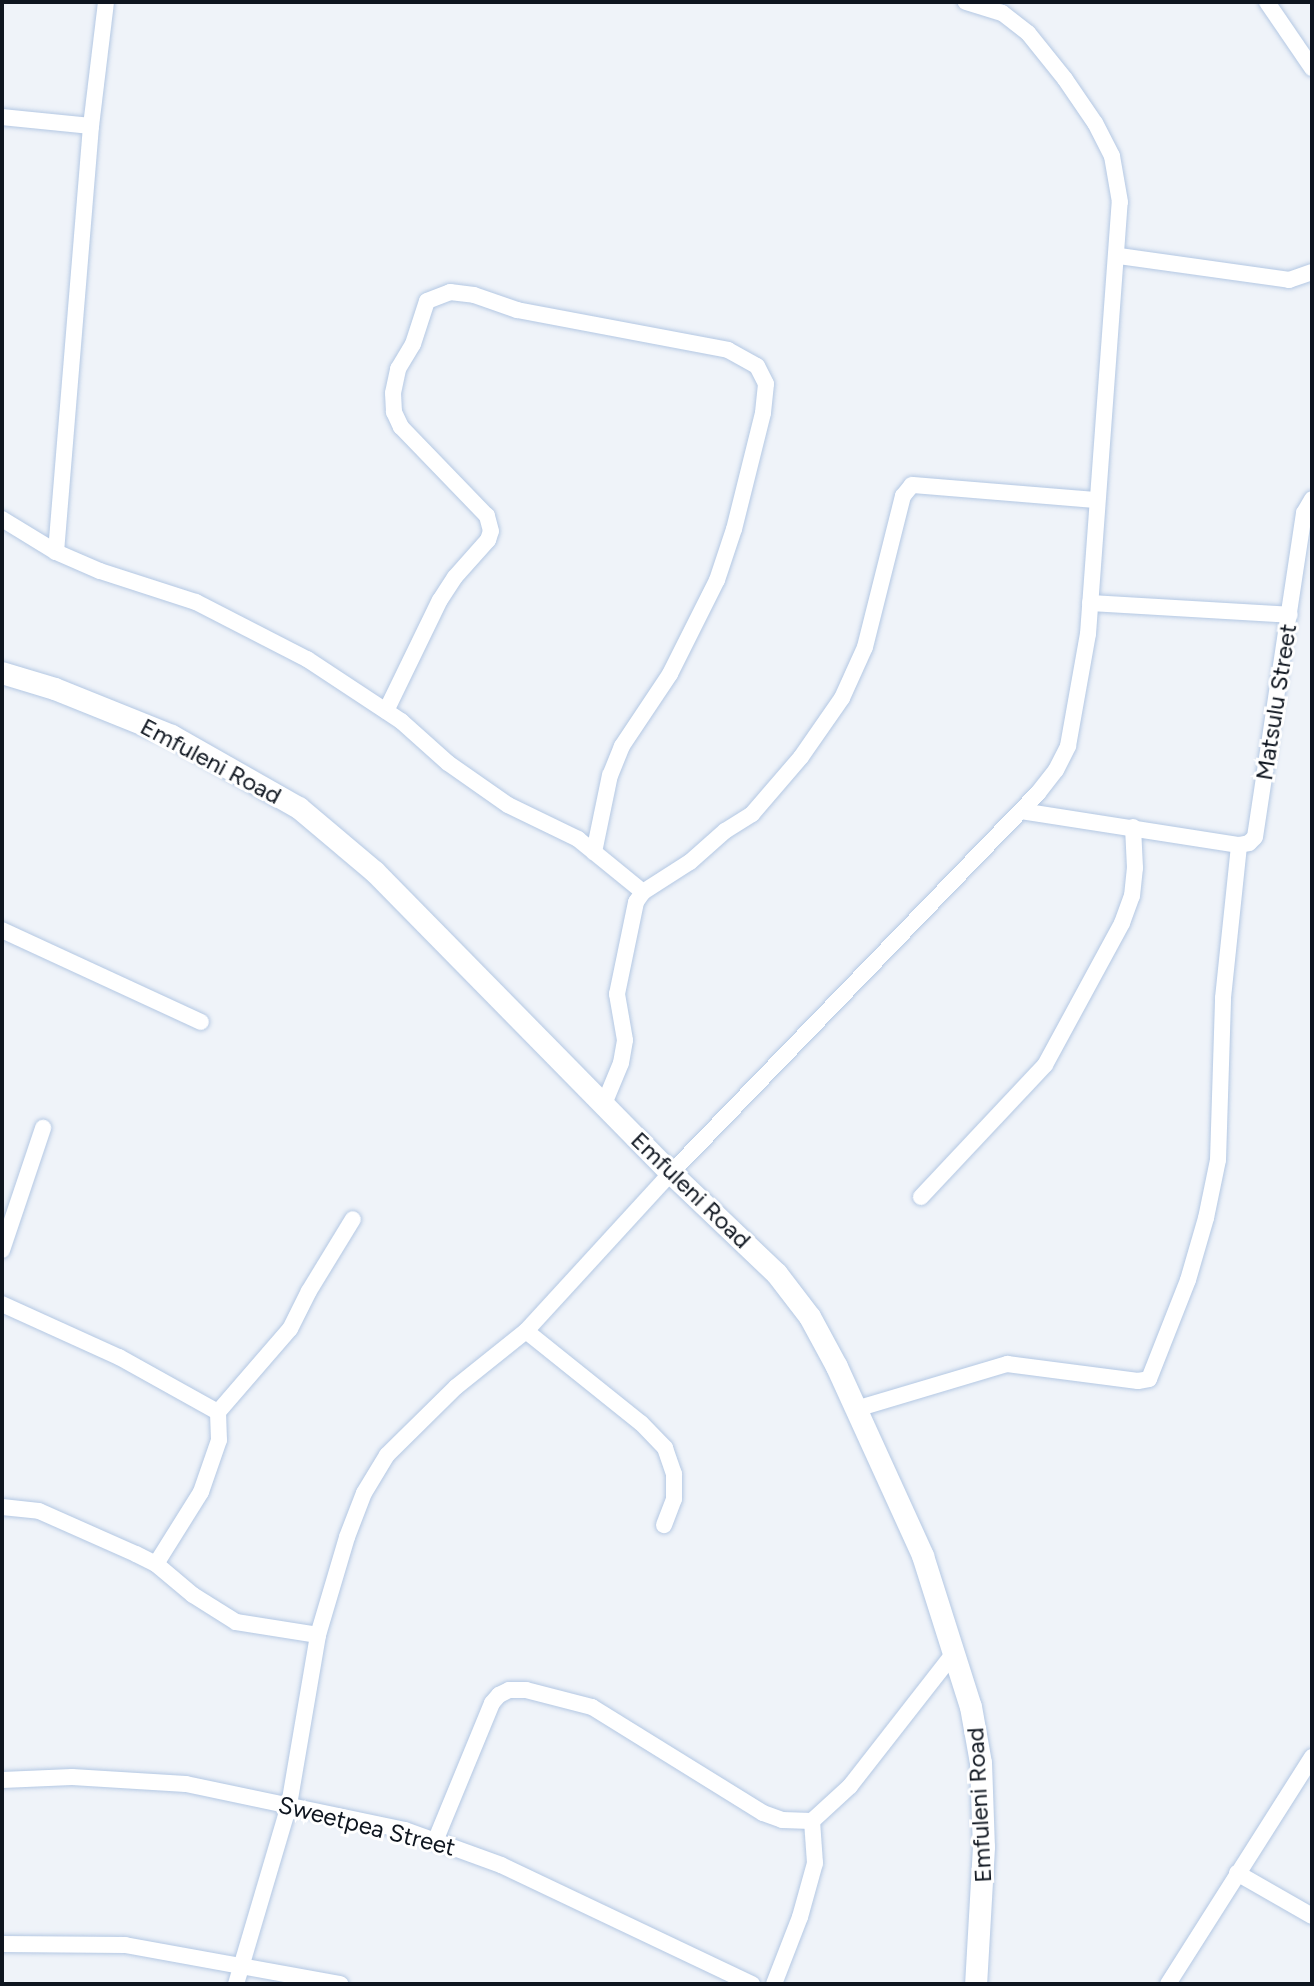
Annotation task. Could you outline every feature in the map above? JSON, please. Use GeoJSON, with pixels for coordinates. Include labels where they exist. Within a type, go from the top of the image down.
{"type":"FeatureCollection","features":[{"type":"Feature","properties":{"kind":"street"},"geometry":{"type":"LineString","coordinates":[[56,552],[91,126],[106,2]]}},
{"type":"Feature","properties":{"kind":"street"},"geometry":{"type":"LineString","coordinates":[[236,1984],[289,1805],[318,1635],[347,1537],[364,1493],[387,1455],[447,1395],[526,1331],[671,1173],[1021,811],[1056,770],[1068,746],[1090,603],[1096,500],[1119,256],[1120,202],[1112,156],[1095,123],[1028,33],[1002,13],[966,2]]}},
{"type":"Feature","properties":{"kind":"street"},"geometry":{"type":"LineString","coordinates":[[1267,2],[1312,68]]}},
{"type":"Feature","properties":{"kind":"street"},"geometry":{"type":"LineString","coordinates":[[2,117],[91,126]]}},
{"type":"Feature","properties":{"kind":"street"},"geometry":{"type":"LineString","coordinates":[[1119,256],[1289,280],[1312,272]]}},
{"type":"Feature","properties":{"kind":"street"},"geometry":{"type":"LineString","coordinates":[[386,711],[440,600],[488,540],[491,531],[487,516],[401,427],[394,412],[393,393],[398,369],[413,344],[427,301],[450,292],[474,295],[517,310],[728,350],[757,366],[766,384],[763,413],[734,529],[717,580],[670,674],[622,746],[610,775],[594,852]]}},
{"type":"Feature","properties":{"kind":"street"},"geometry":{"type":"LineString","coordinates":[[604,1104],[621,1063],[625,1040],[617,994],[632,913],[643,892],[752,814],[801,757],[842,698],[865,647],[903,496],[912,485],[1096,500]]}},
{"type":"Feature","properties":{"kind":"street","name":"Matsulu Street"},"geometry":{"type":"LineString","coordinates":[[1239,845],[1249,843],[1255,837],[1310,500]]}},
{"type":"Feature","properties":{"kind":"street"},"geometry":{"type":"LineString","coordinates":[[2,519],[56,552],[100,571],[196,602],[307,659],[386,711],[448,763],[508,805],[578,839],[643,892]]}},
{"type":"Feature","properties":{"kind":"street"},"geometry":{"type":"LineString","coordinates":[[1090,603],[1290,615]]}},
{"type":"Feature","properties":{"kind":"street","name":"Emfuleni Road"},"geometry":{"type":"LineString","coordinates":[[2,673],[55,689],[172,736],[299,808],[375,872],[785,1285],[810,1317],[923,1556],[978,1735],[984,1893],[976,1984]]}},
{"type":"Feature","properties":{"kind":"street"},"geometry":{"type":"LineString","coordinates":[[856,1409],[1007,1364],[1138,1381],[1149,1379],[1188,1280],[1206,1218],[1218,1160],[1223,998],[1239,845],[1021,811]]}},
{"type":"Feature","properties":{"kind":"street"},"geometry":{"type":"LineString","coordinates":[[921,1197],[1045,1065],[1122,923],[1132,896],[1135,868],[1133,827]]}},
{"type":"Feature","properties":{"kind":"street"},"geometry":{"type":"LineString","coordinates":[[2,930],[201,1022]]}},
{"type":"Feature","properties":{"kind":"street"},"geometry":{"type":"LineString","coordinates":[[2,1250],[43,1128]]}},
{"type":"Feature","properties":{"kind":"street"},"geometry":{"type":"LineString","coordinates":[[156,1564],[201,1492],[219,1440],[218,1412],[290,1329],[353,1219]]}},
{"type":"Feature","properties":{"kind":"street"},"geometry":{"type":"LineString","coordinates":[[2,1304],[119,1357],[218,1412]]}},
{"type":"Feature","properties":{"kind":"street"},"geometry":{"type":"LineString","coordinates":[[526,1331],[641,1423],[665,1448],[674,1474],[674,1499],[664,1525]]}},
{"type":"Feature","properties":{"kind":"street"},"geometry":{"type":"LineString","coordinates":[[2,1507],[39,1511],[156,1564],[193,1595],[236,1622],[318,1635]]}},
{"type":"Feature","properties":{"kind":"street"},"geometry":{"type":"LineString","coordinates":[[436,1839],[492,1703],[509,1690],[526,1690],[592,1707],[763,1813],[782,1820],[812,1821],[850,1786],[954,1653]]}},
{"type":"Feature","properties":{"kind":"street"},"geometry":{"type":"LineString","coordinates":[[1168,1984],[1312,1757]]}},
{"type":"Feature","properties":{"kind":"street","name":"Sweetpea Street"},"geometry":{"type":"LineString","coordinates":[[2,1780],[72,1777],[186,1784],[436,1839],[593,1907],[752,1984]]}},
{"type":"Feature","properties":{"kind":"street"},"geometry":{"type":"LineString","coordinates":[[774,1984],[800,1917],[815,1863],[812,1821]]}},
{"type":"Feature","properties":{"kind":"street"},"geometry":{"type":"LineString","coordinates":[[1237,1873],[1312,1916]]}},
{"type":"Feature","properties":{"kind":"street"},"geometry":{"type":"LineString","coordinates":[[2,1944],[125,1945],[340,1984]]}}]}
